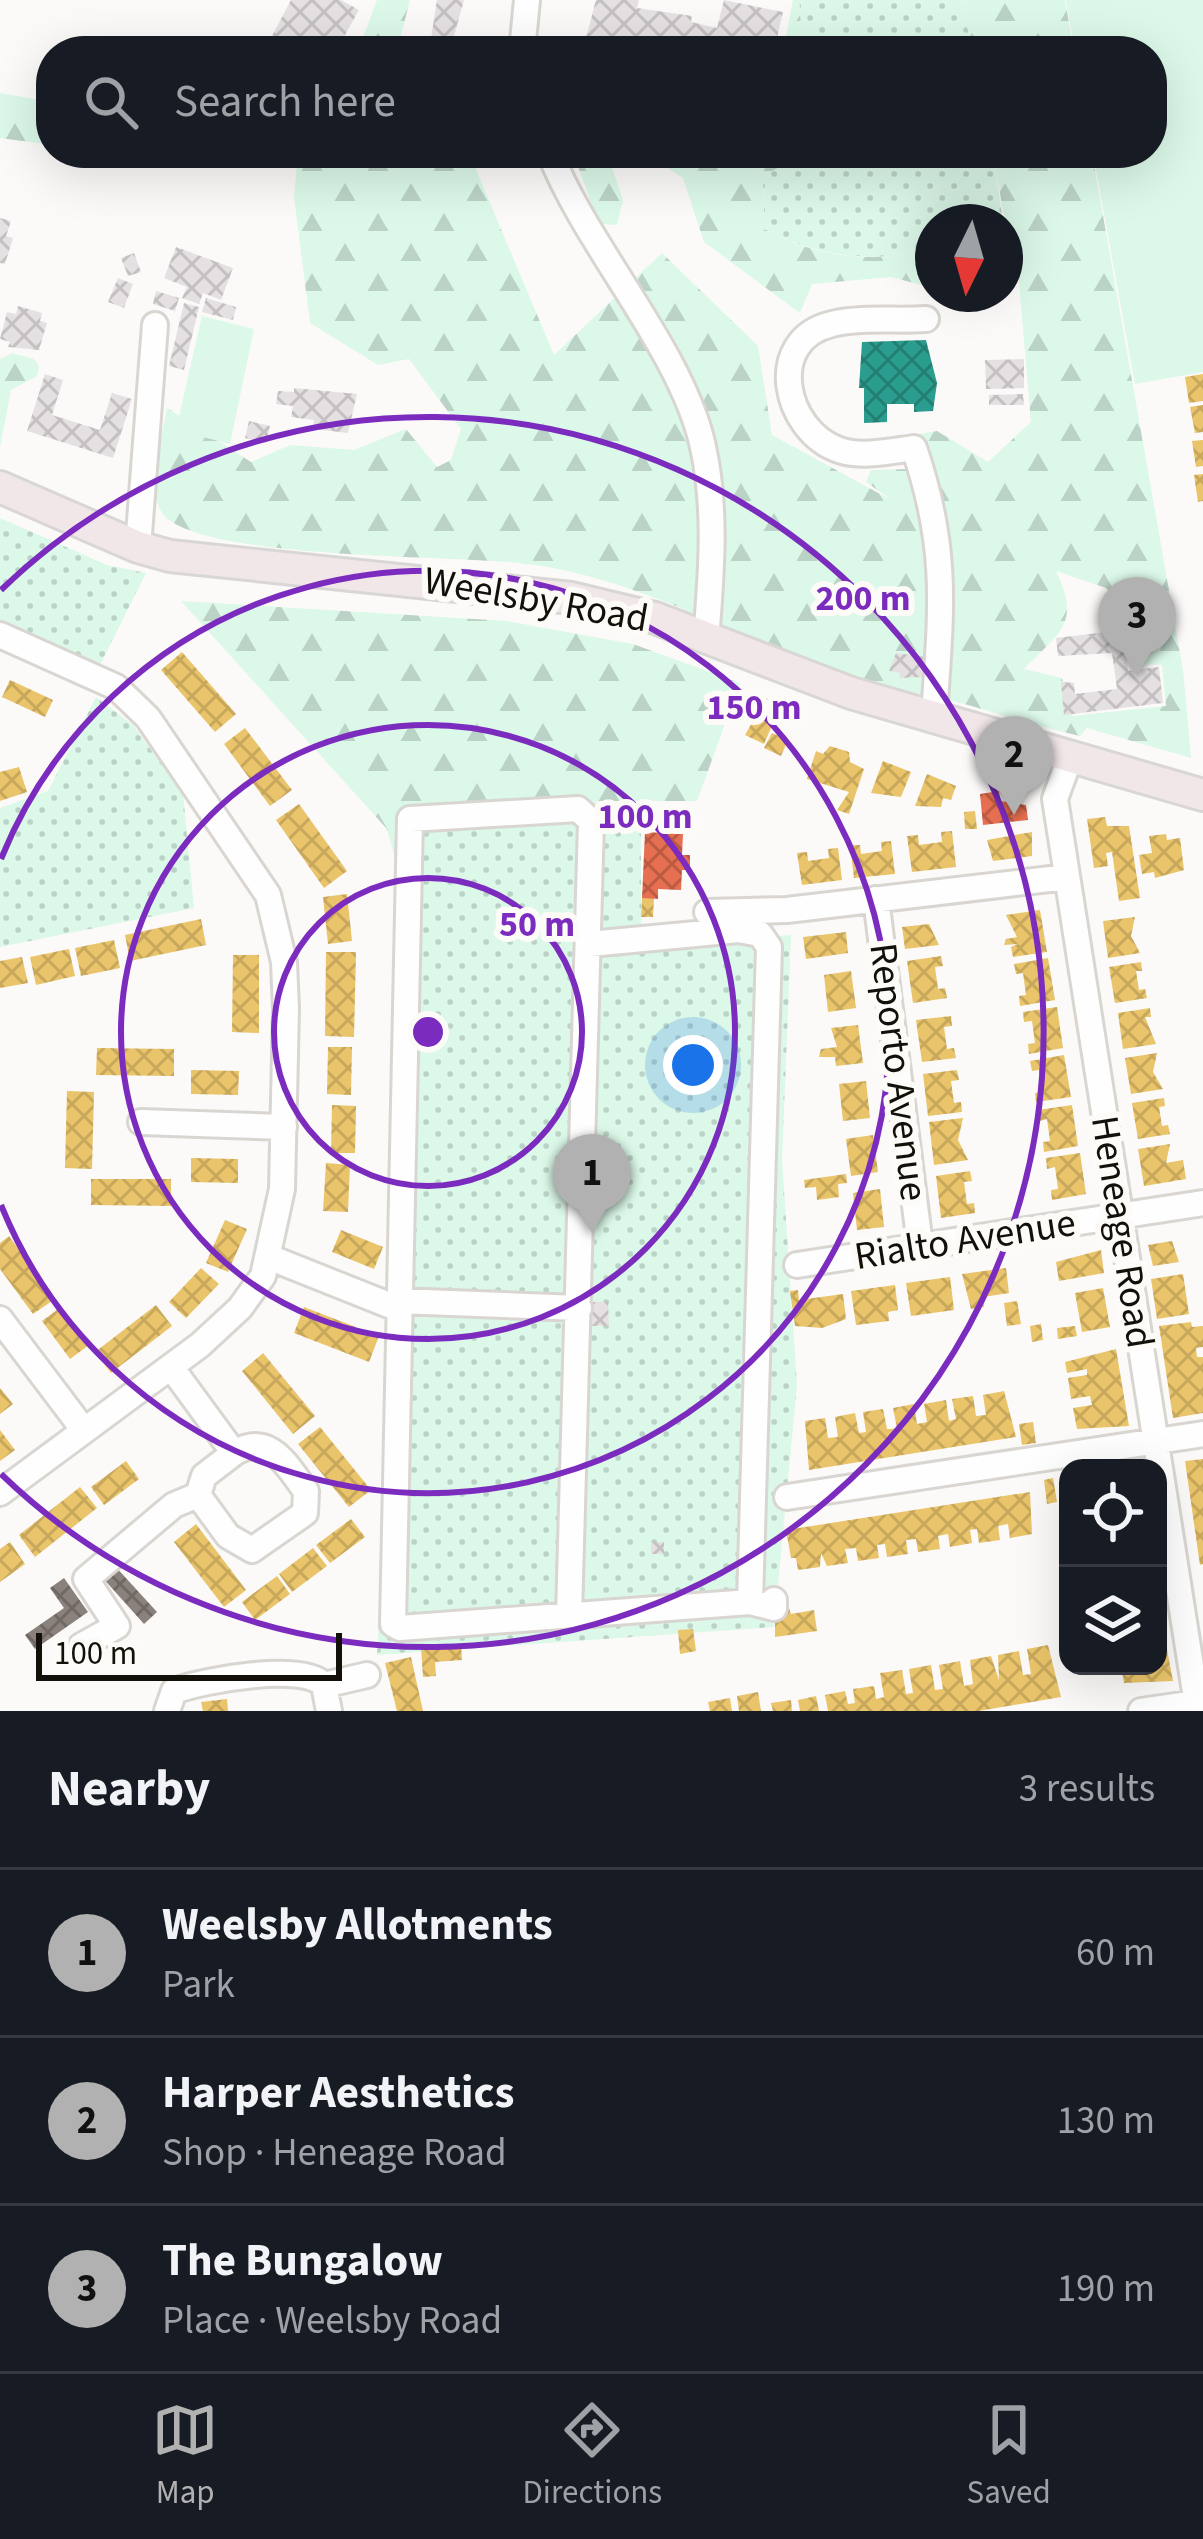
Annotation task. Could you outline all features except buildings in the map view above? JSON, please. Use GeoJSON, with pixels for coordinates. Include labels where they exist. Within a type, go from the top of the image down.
{"type":"FeatureCollection","features":[{"type":"Feature","properties":{"kind":"main road","name":"Weelsby Road"},"geometry":{"type":"LineString","coordinates":[[0,487],[138,547],[245,567],[443,581],[571,598],[655,618],[850,693],[1203,795]]}},
{"type":"Feature","properties":{"kind":"street"},"geometry":{"type":"LineString","coordinates":[[523,36],[527,0]]}},
{"type":"Feature","properties":{"kind":"street"},"geometry":{"type":"LineString","coordinates":[[558,168],[656,344],[703,444],[712,537],[706,640]]}},
{"type":"Feature","properties":{"kind":"street"},"geometry":{"type":"LineString","coordinates":[[926,319],[831,324],[808,336],[792,356],[786,380],[791,404],[810,433],[841,451],[914,448],[929,491],[944,572],[934,716]]}},
{"type":"Feature","properties":{"kind":"street"},"geometry":{"type":"LineString","coordinates":[[138,547],[155,325]]}},
{"type":"Feature","properties":{"kind":"street"},"geometry":{"type":"LineString","coordinates":[[0,635],[116,687],[148,718],[255,870],[278,922],[284,962],[284,1127],[271,1258],[240,1308],[170,1367],[0,1493]]}},
{"type":"Feature","properties":{"kind":"street","name":"Heneage Road"},"geometry":{"type":"LineString","coordinates":[[1071,755],[1055,799],[1199,1705]]}},
{"type":"Feature","properties":{"kind":"street"},"geometry":{"type":"LineString","coordinates":[[569,1615],[592,829],[584,812],[410,819],[396,1304],[393,1624],[400,1628],[763,1601],[769,947],[760,934],[738,930],[590,944]]}},
{"type":"Feature","properties":{"kind":"street"},"geometry":{"type":"LineString","coordinates":[[707,911],[787,910],[1066,877]]}},
{"type":"Feature","properties":{"kind":"street","name":"Reporto Avenue"},"geometry":{"type":"LineString","coordinates":[[876,899],[920,1245]]}},
{"type":"Feature","properties":{"kind":"street"},"geometry":{"type":"LineString","coordinates":[[141,1122],[284,1127]]}},
{"type":"Feature","properties":{"kind":"street","name":"Rialto Avenue"},"geometry":{"type":"LineString","coordinates":[[797,1265],[1203,1203]]}},
{"type":"Feature","properties":{"kind":"street"},"geometry":{"type":"LineString","coordinates":[[271,1258],[396,1304],[579,1308]]}},
{"type":"Feature","properties":{"kind":"street"},"geometry":{"type":"LineString","coordinates":[[0,1319],[83,1429]]}},
{"type":"Feature","properties":{"kind":"street"},"geometry":{"type":"LineString","coordinates":[[170,1367],[234,1453]]}},
{"type":"Feature","properties":{"kind":"street"},"geometry":{"type":"LineString","coordinates":[[787,1497],[1203,1434]]}},
{"type":"Feature","properties":{"kind":"street"},"geometry":{"type":"LineString","coordinates":[[81,1646],[117,1626],[86,1579],[174,1504],[198,1495],[205,1476],[234,1453],[257,1444],[273,1450],[306,1491],[305,1513],[260,1547],[242,1549],[198,1495]]}},
{"type":"Feature","properties":{"kind":"street"},"geometry":{"type":"LineString","coordinates":[[167,1711],[174,1690],[194,1683],[304,1672],[324,1685],[367,1675]]}},
{"type":"Feature","properties":{"kind":"street"},"geometry":{"type":"LineString","coordinates":[[324,1685],[328,1711]]}},
{"type":"Feature","properties":{"kind":"street"},"geometry":{"type":"LineString","coordinates":[[1142,1711],[1199,1705]]}},
{"type":"Feature","properties":{"kind":"green space"},"geometry":{"type":"Polygon","coordinates":[[[377,0],[410,0],[401,36],[364,36],[377,0]]]}},
{"type":"Feature","properties":{"kind":"green space"},"geometry":{"type":"Polygon","coordinates":[[[793,0],[799,0],[802,36],[786,36],[793,0]]]}},
{"type":"Feature","properties":{"kind":"green space"},"geometry":{"type":"Polygon","coordinates":[[[799,0],[962,0],[969,36],[802,36],[799,0]]]}},
{"type":"Feature","properties":{"kind":"green space"},"geometry":{"type":"Polygon","coordinates":[[[962,0],[1065,0],[1071,36],[969,36],[962,0]]]}},
{"type":"Feature","properties":{"kind":"green space"},"geometry":{"type":"Polygon","coordinates":[[[1066,0],[1203,0],[1203,372],[1135,384],[1096,168],[1167,168],[1167,36],[1072,36],[1066,0]]]}},
{"type":"Feature","properties":{"kind":"green space"},"geometry":{"type":"Polygon","coordinates":[[[0,93],[36,99],[36,143],[0,138],[0,93]]]}},
{"type":"Feature","properties":{"kind":"green space"},"geometry":{"type":"Polygon","coordinates":[[[297,168],[475,168],[554,355],[662,253],[758,346],[772,435],[893,501],[866,482],[871,470],[907,469],[922,485],[919,434],[937,431],[988,462],[1031,422],[1022,312],[1023,204],[1002,204],[996,168],[1095,168],[1183,670],[1191,758],[1087,728],[1080,736],[853,678],[647,595],[562,570],[518,563],[283,549],[196,533],[161,511],[155,483],[167,408],[251,462],[290,445],[354,450],[406,429],[437,467],[451,460],[461,429],[409,359],[378,365],[310,323],[294,197],[297,168]],[[1056,571],[1067,615],[1057,635],[1024,669],[1062,678],[1072,716],[1166,706],[1162,665],[1134,664],[1126,630],[1142,622],[1106,588],[1056,571]]]}},
{"type":"Feature","properties":{"kind":"green space"},"geometry":{"type":"Polygon","coordinates":[[[578,168],[612,168],[623,200],[617,225],[599,224],[578,168]]]}},
{"type":"Feature","properties":{"kind":"green space"},"geometry":{"type":"Polygon","coordinates":[[[668,168],[778,168],[763,176],[764,229],[826,252],[887,257],[915,254],[915,283],[891,277],[812,284],[800,313],[704,242],[683,178],[668,168]]]}},
{"type":"Feature","properties":{"kind":"green space"},"geometry":{"type":"Polygon","coordinates":[[[778,168],[995,168],[1000,204],[915,204],[915,254],[866,257],[826,252],[764,229],[763,176],[778,168]]]}},
{"type":"Feature","properties":{"kind":"green space"},"geometry":{"type":"Polygon","coordinates":[[[202,316],[254,329],[230,444],[176,430],[202,316]]]}},
{"type":"Feature","properties":{"kind":"green space"},"geometry":{"type":"Polygon","coordinates":[[[12,353],[34,359],[39,366],[37,376],[11,390],[0,447],[0,359],[12,353]]]}},
{"type":"Feature","properties":{"kind":"green space"},"geometry":{"type":"Polygon","coordinates":[[[0,518],[107,565],[146,573],[96,673],[0,629],[0,518]]]}},
{"type":"Feature","properties":{"kind":"green space"},"geometry":{"type":"Polygon","coordinates":[[[181,601],[507,621],[633,644],[740,683],[697,801],[582,801],[406,813],[405,895],[387,829],[181,601]]]}},
{"type":"Feature","properties":{"kind":"green space"},"geometry":{"type":"Polygon","coordinates":[[[96,697],[133,725],[183,794],[194,908],[0,947],[0,808],[48,791],[96,697]]]}},
{"type":"Feature","properties":{"kind":"green space"},"geometry":{"type":"Polygon","coordinates":[[[582,801],[641,803],[641,945],[791,935],[782,1160],[797,1385],[774,1627],[377,1655],[394,1307],[405,813],[582,801]]]}},
{"type":"Feature","properties":{"kind":"place","name":"The Bungalow"},"geometry":{"type":"Point","coordinates":[1137,676]}},
{"type":"Feature","properties":{"kind":"place","name":"Harper Aesthetics"},"geometry":{"type":"Point","coordinates":[1014,815]}},
{"type":"Feature","properties":{"kind":"place","name":"Weelsby Allotments"},"geometry":{"type":"Point","coordinates":[592,1233]}}]}
